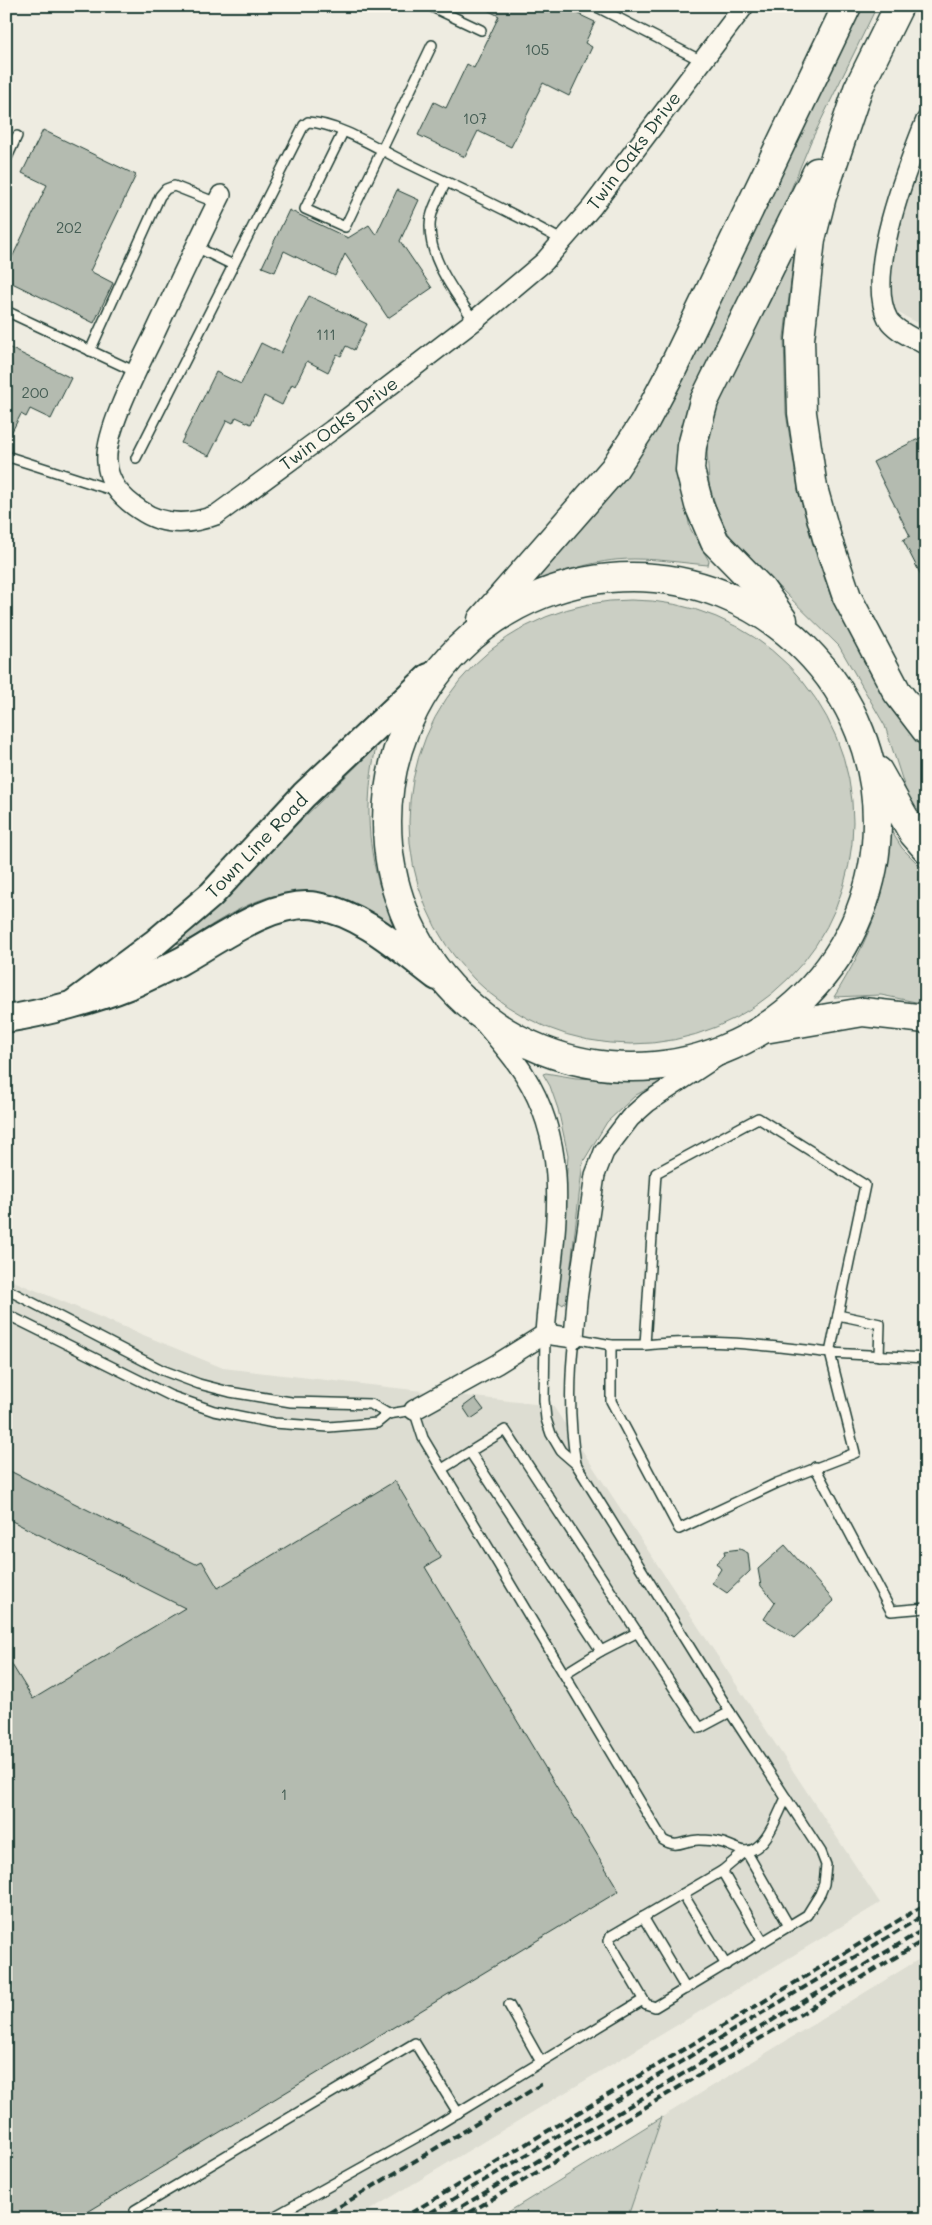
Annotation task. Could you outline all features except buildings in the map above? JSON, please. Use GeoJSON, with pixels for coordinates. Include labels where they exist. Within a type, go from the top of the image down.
{"type":"FeatureCollection","features":[{"type":"Feature","properties":{"kind":"main road"},"geometry":{"type":"LineString","coordinates":[[846,6],[670,374],[644,423],[614,469],[468,636],[429,677],[395,760],[386,807],[388,847],[393,880],[405,916],[437,976],[477,1014],[524,1043],[588,1062],[632,1068],[724,1052],[770,1028],[808,992],[844,947],[857,920],[873,872],[877,844],[878,811],[869,755]]}},
{"type":"Feature","properties":{"kind":"main road"},"geometry":{"type":"LineString","coordinates":[[893,14],[704,402],[692,446],[690,470],[699,505],[715,542],[761,589],[798,639],[841,690],[869,755],[913,832],[926,848]]}},
{"type":"Feature","properties":{"kind":"main road"},"geometry":{"type":"LineString","coordinates":[[858,89],[822,196],[810,247],[800,340],[802,413],[813,488],[826,538],[848,597],[897,692],[926,730]]}},
{"type":"Feature","properties":{"kind":"main road"},"geometry":{"type":"LineString","coordinates":[[468,636],[528,602],[568,587],[616,578],[667,579],[697,585],[754,608],[798,639]]}},
{"type":"Feature","properties":{"kind":"main road"},"geometry":{"type":"LineString","coordinates":[[770,1028],[864,1012],[926,1019]]}},
{"type":"Feature","properties":{"kind":"street","name":"Twin Oaks Drive"},"geometry":{"type":"LineString","coordinates":[[219,199],[136,372],[111,434],[107,450],[106,463],[110,477],[118,492],[125,500],[142,512],[167,522],[202,520],[216,515],[340,424],[474,321],[544,262],[592,207],[744,6]]}},
{"type":"Feature","properties":{"kind":"street"},"geometry":{"type":"LineString","coordinates":[[926,120],[910,158],[885,246],[880,287],[881,304],[889,321],[898,329],[926,345]]}},
{"type":"Feature","properties":{"kind":"street","name":"Town Line Road"},"geometry":{"type":"LineString","coordinates":[[74,1003],[156,942],[211,895],[304,795],[429,677]]}},
{"type":"Feature","properties":{"kind":"street","name":"Town Line Road"},"geometry":{"type":"LineString","coordinates":[[6,1019],[74,1003],[130,985],[178,963],[254,919],[301,905],[317,906],[346,915],[375,930],[437,976]]}},
{"type":"Feature","properties":{"kind":"street"},"geometry":{"type":"LineString","coordinates":[[477,1014],[524,1074],[541,1106],[553,1143],[557,1173],[555,1234],[545,1334]]}},
{"type":"Feature","properties":{"kind":"street"},"geometry":{"type":"LineString","coordinates":[[414,1410],[497,1364],[545,1334],[574,1338],[577,1300],[595,1174],[604,1152],[630,1118],[648,1102],[724,1052]]}},
{"type":"Feature","properties":{"kind":"lane"},"geometry":{"type":"LineString","coordinates":[[430,6],[481,30]]}},
{"type":"Feature","properties":{"kind":"lane"},"geometry":{"type":"LineString","coordinates":[[595,6],[702,61]]}},
{"type":"Feature","properties":{"kind":"lane"},"geometry":{"type":"LineString","coordinates":[[343,132],[305,209],[344,227],[432,45]]}},
{"type":"Feature","properties":{"kind":"lane"},"geometry":{"type":"LineString","coordinates":[[136,458],[304,125],[308,122],[315,122],[343,132],[537,226],[563,241]]}},
{"type":"Feature","properties":{"kind":"lane"},"geometry":{"type":"LineString","coordinates":[[6,160],[17,136]]}},
{"type":"Feature","properties":{"kind":"lane"},"geometry":{"type":"LineString","coordinates":[[446,182],[436,202],[430,224],[433,249],[439,266],[474,321]]}},
{"type":"Feature","properties":{"kind":"lane"},"geometry":{"type":"LineString","coordinates":[[90,350],[160,196],[166,189],[174,186],[219,199]]}},
{"type":"Feature","properties":{"kind":"lane"},"geometry":{"type":"LineString","coordinates":[[196,247],[233,265]]}},
{"type":"Feature","properties":{"kind":"lane"},"geometry":{"type":"LineString","coordinates":[[6,311],[136,372]]}},
{"type":"Feature","properties":{"kind":"lane"},"geometry":{"type":"LineString","coordinates":[[6,456],[118,492]]}},
{"type":"Feature","properties":{"kind":"lane"},"geometry":{"type":"LineString","coordinates":[[611,1345],[611,1401],[679,1529],[815,1467],[855,1453],[830,1353],[865,1185],[758,1118],[656,1173],[644,1345]]}},
{"type":"Feature","properties":{"kind":"lane"},"geometry":{"type":"LineString","coordinates":[[6,1289],[162,1370],[199,1384],[230,1392],[291,1402],[371,1404],[388,1414]]}},
{"type":"Feature","properties":{"kind":"lane"},"geometry":{"type":"LineString","coordinates":[[6,1314],[171,1396],[214,1411],[274,1423],[308,1426],[369,1424],[377,1422],[388,1414],[414,1410],[423,1438],[664,1840],[671,1845],[677,1846],[696,1840],[708,1840],[746,1851],[790,1926]]}},
{"type":"Feature","properties":{"kind":"lane"},"geometry":{"type":"LineString","coordinates":[[838,1314],[880,1324],[879,1356]]}},
{"type":"Feature","properties":{"kind":"lane"},"geometry":{"type":"LineString","coordinates":[[545,1334],[544,1400],[546,1419],[552,1434],[561,1451],[576,1464],[730,1712],[786,1798],[821,1852],[826,1865],[824,1884],[808,1915],[655,2007],[648,2006],[609,1941],[611,1936],[722,1871],[746,1851],[760,1845],[766,1838],[786,1798]]}},
{"type":"Feature","properties":{"kind":"lane"},"geometry":{"type":"LineString","coordinates":[[576,1464],[571,1436],[570,1398],[574,1338],[611,1345],[644,1345],[685,1341],[735,1342],[830,1353],[926,1358]]}},
{"type":"Feature","properties":{"kind":"lane"},"geometry":{"type":"LineString","coordinates":[[442,1469],[505,1430],[700,1728],[730,1712]]}},
{"type":"Feature","properties":{"kind":"lane"},"geometry":{"type":"LineString","coordinates":[[470,1452],[601,1652]]}},
{"type":"Feature","properties":{"kind":"lane"},"geometry":{"type":"LineString","coordinates":[[815,1467],[890,1611],[926,1608]]}},
{"type":"Feature","properties":{"kind":"lane"},"geometry":{"type":"LineString","coordinates":[[564,1674],[638,1632]]}},
{"type":"Feature","properties":{"kind":"lane"},"geometry":{"type":"LineString","coordinates":[[722,1871],[764,1942]]}},
{"type":"Feature","properties":{"kind":"lane"},"geometry":{"type":"LineString","coordinates":[[683,1894],[726,1965]]}},
{"type":"Feature","properties":{"kind":"lane"},"geometry":{"type":"LineString","coordinates":[[644,1917],[686,1989]]}},
{"type":"Feature","properties":{"kind":"lane"},"geometry":{"type":"LineString","coordinates":[[270,2219],[458,2113],[644,2000]]}},
{"type":"Feature","properties":{"kind":"lane"},"geometry":{"type":"LineString","coordinates":[[509,2005],[541,2062]]}},
{"type":"Feature","properties":{"kind":"lane"},"geometry":{"type":"LineString","coordinates":[[140,2219],[135,2210],[415,2043],[458,2113]]}},
{"type":"Feature","properties":{"kind":"shaded area"},"geometry":{"type":"Polygon","coordinates":[[[858,6],[877,6],[811,141],[765,252],[685,505],[690,528],[709,561],[708,565],[643,559],[604,561],[575,568],[519,590],[575,530],[858,6]]]}},
{"type":"Feature","properties":{"kind":"shaded area"},"geometry":{"type":"Polygon","coordinates":[[[926,143],[926,327],[892,310],[886,287],[897,234],[926,143]]]}},
{"type":"Feature","properties":{"kind":"shaded area"},"geometry":{"type":"Polygon","coordinates":[[[796,240],[784,337],[786,413],[798,490],[813,545],[832,600],[889,706],[926,754],[926,832],[913,813],[885,726],[839,646],[780,588],[753,565],[736,545],[720,520],[709,484],[707,451],[717,408],[796,240]]]}},
{"type":"Feature","properties":{"kind":"shaded area"},"geometry":{"type":"Polygon","coordinates":[[[631,600],[674,604],[696,609],[716,617],[755,637],[788,665],[816,698],[836,737],[844,757],[849,779],[853,822],[849,865],[844,887],[836,907],[816,946],[788,979],[755,1007],[716,1027],[696,1035],[674,1040],[631,1044],[588,1040],[566,1035],[546,1027],[507,1007],[474,979],[446,946],[426,907],[418,887],[413,865],[409,822],[413,779],[418,757],[426,737],[446,698],[474,665],[507,637],[546,617],[566,609],[588,604],[631,600]]]}},
{"type":"Feature","properties":{"kind":"shaded area"},"geometry":{"type":"Polygon","coordinates":[[[376,747],[369,800],[372,852],[380,887],[398,930],[342,898],[324,893],[291,892],[245,906],[188,940],[178,944],[176,942],[208,914],[239,881],[376,747]]]}},
{"type":"Feature","properties":{"kind":"shaded area"},"geometry":{"type":"Polygon","coordinates":[[[890,829],[902,848],[926,872],[926,1004],[881,995],[834,997],[857,957],[881,896],[889,852],[890,829]]]}},
{"type":"Feature","properties":{"kind":"shaded area"},"geometry":{"type":"Polygon","coordinates":[[[543,1074],[576,1078],[619,1080],[663,1078],[661,1082],[636,1095],[607,1122],[583,1162],[567,1299],[563,1305],[559,1302],[558,1296],[568,1155],[558,1109],[550,1086],[543,1074]]]}},
{"type":"Feature","properties":{"kind":"shaded area"},"geometry":{"type":"Polygon","coordinates":[[[6,1278],[223,1368],[553,1406],[880,1903],[355,2219],[6,2219],[6,1278]]]}},
{"type":"Feature","properties":{"kind":"shaded area"},"geometry":{"type":"Polygon","coordinates":[[[926,1955],[926,2219],[627,2219],[662,2117],[926,1955]]]}},
{"type":"Feature","properties":{"kind":"shaded area"},"geometry":{"type":"Polygon","coordinates":[[[662,2117],[627,2219],[497,2219],[662,2117]]]}},
{"type":"Feature","properties":{"kind":"railway"},"geometry":{"type":"LineString","coordinates":[[401,2219],[926,1904]]}},
{"type":"Feature","properties":{"kind":"railway"},"geometry":{"type":"LineString","coordinates":[[420,2219],[926,1914]]}},
{"type":"Feature","properties":{"kind":"railway"},"geometry":{"type":"LineString","coordinates":[[441,2219],[926,1928]]}},
{"type":"Feature","properties":{"kind":"railway"},"geometry":{"type":"LineString","coordinates":[[459,2219],[926,1939]]}},
{"type":"Feature","properties":{"kind":"railway"},"geometry":{"type":"LineString","coordinates":[[319,2219],[542,2084]]}}]}
